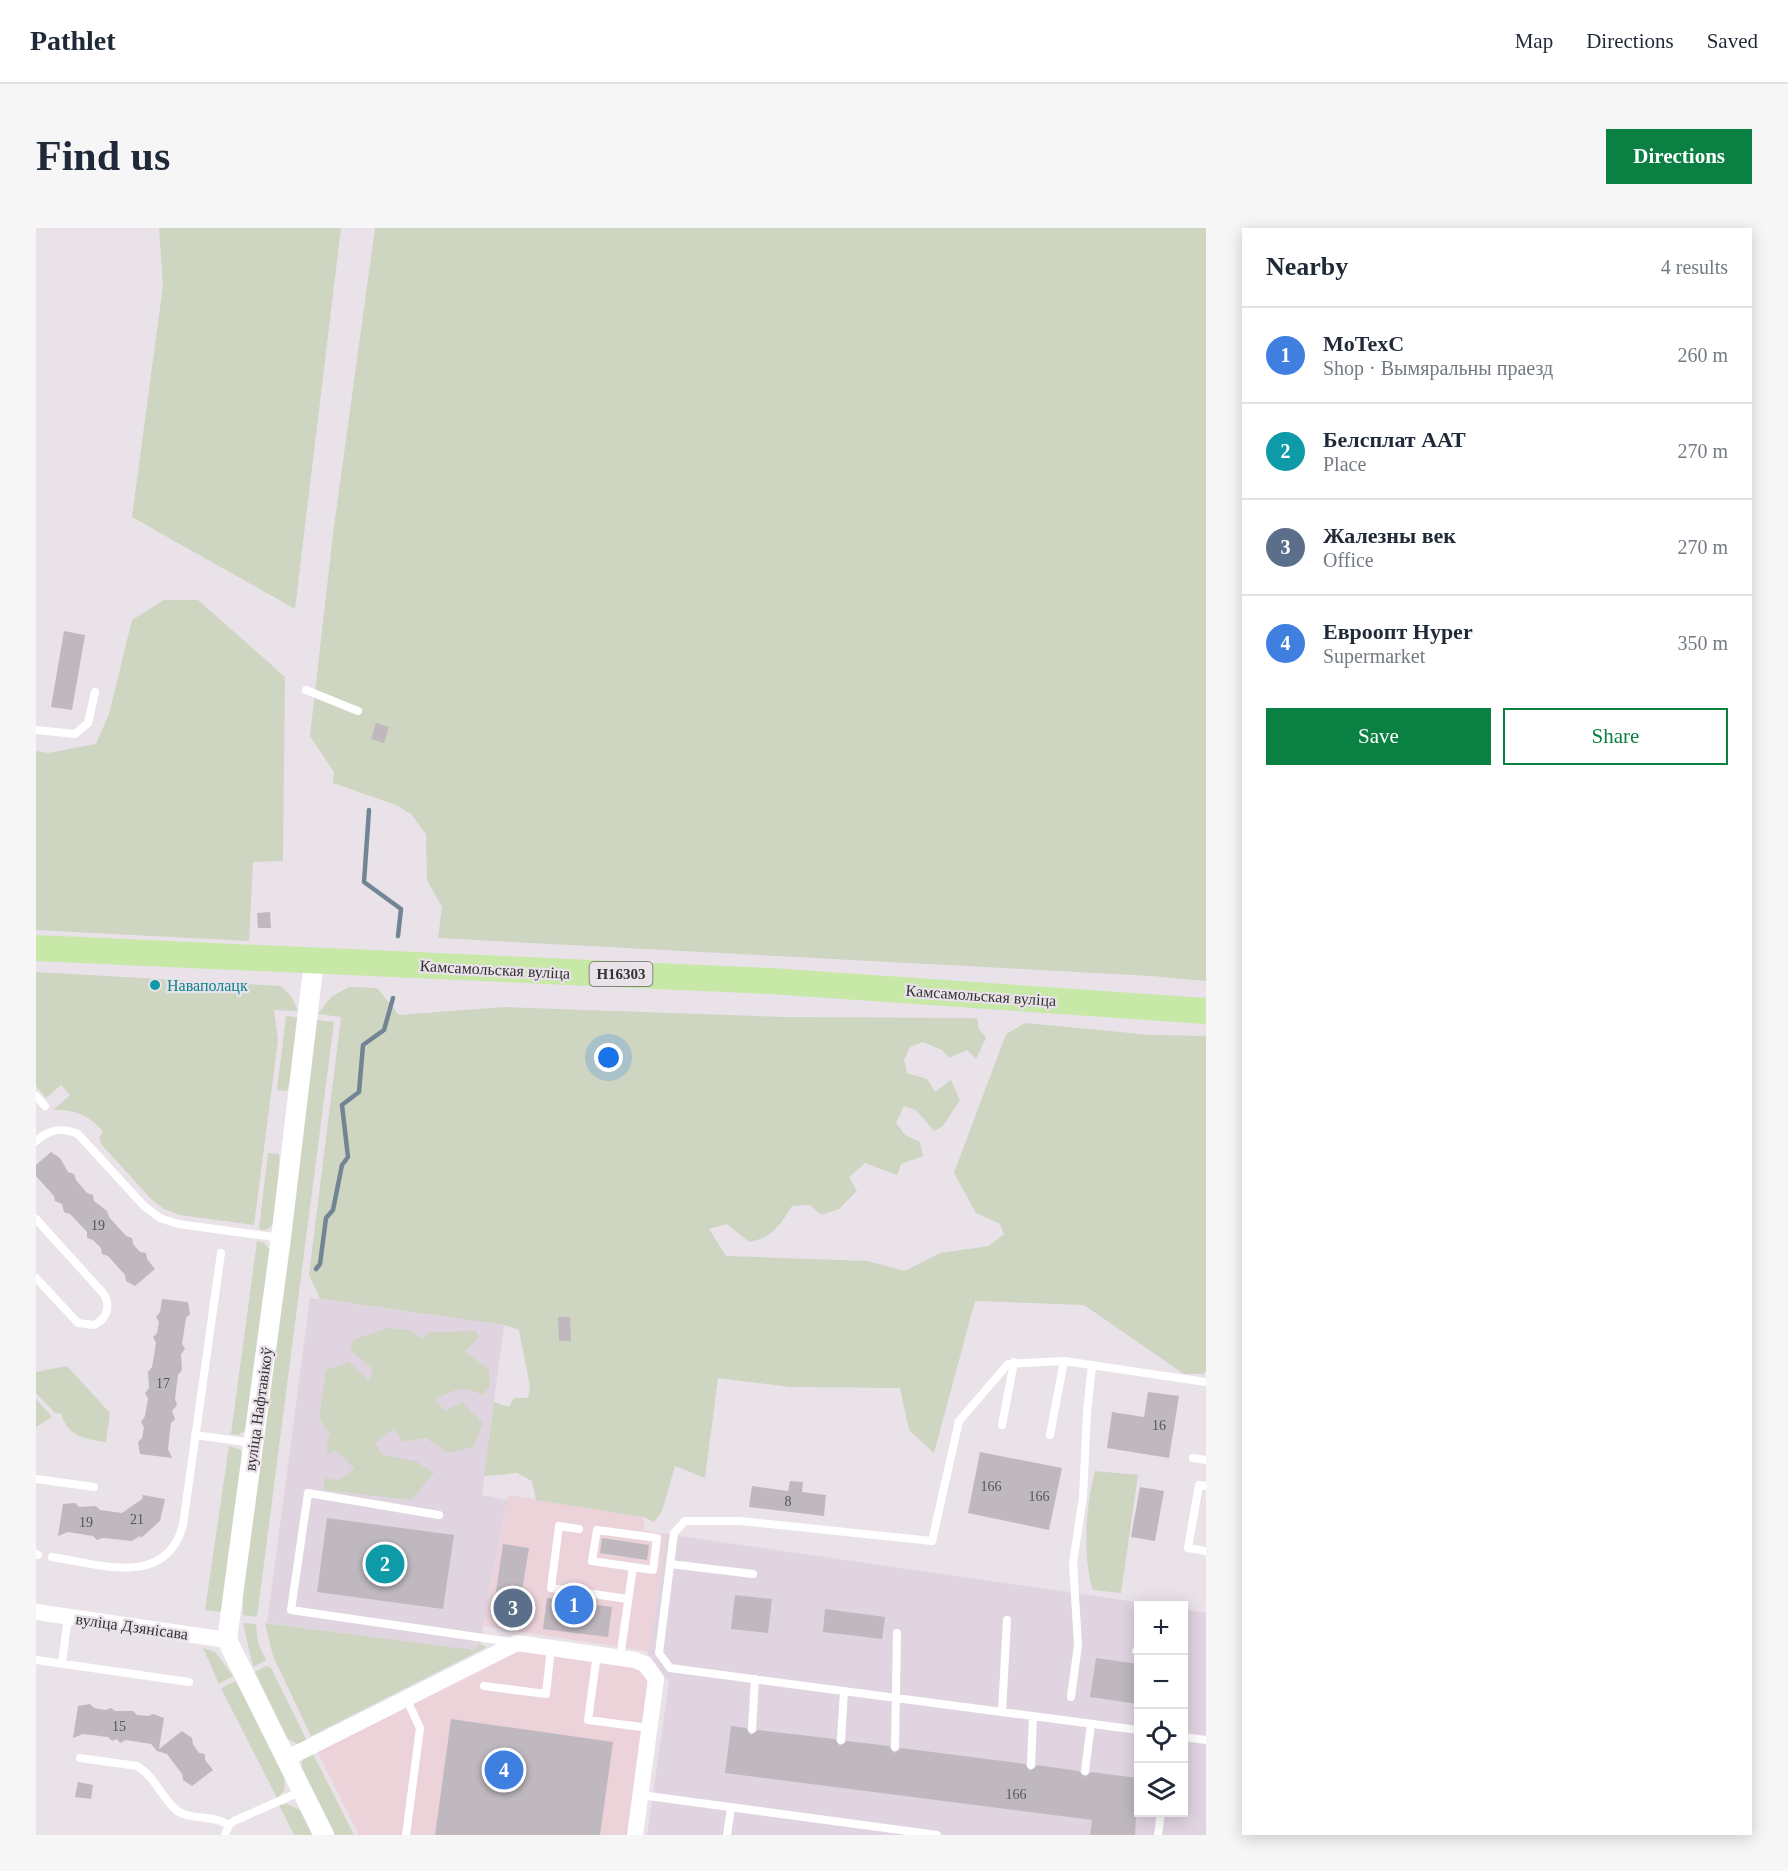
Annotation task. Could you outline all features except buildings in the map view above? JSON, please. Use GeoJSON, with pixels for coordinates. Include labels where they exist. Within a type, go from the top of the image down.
{"type":"FeatureCollection","features":[{"type":"Feature","properties":{"kind":"main road","name":"Камсамольская вуліца"},"geometry":{"type":"LineString","coordinates":[[36,948],[770,981],[1206,1011]]}},
{"type":"Feature","properties":{"kind":"street","name":"вуліца Нафтавікоў"},"geometry":{"type":"LineString","coordinates":[[227,1640],[281,1238],[314,961]]}},
{"type":"Feature","properties":{"kind":"street","name":"вуліца Дзянісава"},"geometry":{"type":"LineString","coordinates":[[36,1612],[227,1640]]}},
{"type":"Feature","properties":{"kind":"street"},"geometry":{"type":"LineString","coordinates":[[227,1640],[324,1835]]}},
{"type":"Feature","properties":{"kind":"street"},"geometry":{"type":"LineString","coordinates":[[286,1759],[517,1643],[620,1658],[653,1670],[649,1728],[635,1835]]}},
{"type":"Feature","properties":{"kind":"lane"},"geometry":{"type":"LineString","coordinates":[[306,690],[358,711]]}},
{"type":"Feature","properties":{"kind":"lane"},"geometry":{"type":"LineString","coordinates":[[36,730],[75,734],[88,723],[95,692]]}},
{"type":"Feature","properties":{"kind":"lane"},"geometry":{"type":"LineString","coordinates":[[36,1096],[45,1106]]}},
{"type":"Feature","properties":{"kind":"lane"},"geometry":{"type":"LineString","coordinates":[[36,1141],[54,1130],[63,1129],[78,1134],[148,1210],[165,1221],[281,1238]]}},
{"type":"Feature","properties":{"kind":"lane"},"geometry":{"type":"LineString","coordinates":[[36,1219],[103,1293],[108,1304],[105,1316],[94,1324],[78,1323],[36,1278]]}},
{"type":"Feature","properties":{"kind":"lane"},"geometry":{"type":"LineString","coordinates":[[52,1557],[134,1568],[162,1558],[180,1534],[221,1253]]}},
{"type":"Feature","properties":{"kind":"lane"},"geometry":{"type":"LineString","coordinates":[[1050,1435],[1064,1361]]}},
{"type":"Feature","properties":{"kind":"lane"},"geometry":{"type":"LineString","coordinates":[[1134,1730],[670,1668],[653,1670],[659,1653],[674,1533],[685,1521],[740,1521],[933,1541],[959,1421],[1008,1364],[1064,1361],[1206,1382]]}},
{"type":"Feature","properties":{"kind":"lane"},"geometry":{"type":"LineString","coordinates":[[1002,1425],[1014,1362]]}},
{"type":"Feature","properties":{"kind":"lane"},"geometry":{"type":"LineString","coordinates":[[1071,1697],[1078,1645],[1073,1563],[1083,1497],[1092,1365]]}},
{"type":"Feature","properties":{"kind":"lane"},"geometry":{"type":"LineString","coordinates":[[195,1435],[254,1443]]}},
{"type":"Feature","properties":{"kind":"lane"},"geometry":{"type":"LineString","coordinates":[[1193,1458],[1206,1460]]}},
{"type":"Feature","properties":{"kind":"lane"},"geometry":{"type":"LineString","coordinates":[[36,1479],[94,1487]]}},
{"type":"Feature","properties":{"kind":"lane"},"geometry":{"type":"LineString","coordinates":[[1206,1486],[1199,1485],[1188,1548],[1206,1551]]}},
{"type":"Feature","properties":{"kind":"lane"},"geometry":{"type":"LineString","coordinates":[[439,1515],[308,1492],[291,1610],[517,1643]]}},
{"type":"Feature","properties":{"kind":"lane"},"geometry":{"type":"LineString","coordinates":[[579,1529],[559,1526],[551,1588],[628,1599]]}},
{"type":"Feature","properties":{"kind":"lane"},"geometry":{"type":"LineString","coordinates":[[597,1530],[657,1538],[653,1570],[633,1567],[592,1561],[597,1530]]}},
{"type":"Feature","properties":{"kind":"lane"},"geometry":{"type":"LineString","coordinates":[[670,1564],[753,1574]]}},
{"type":"Feature","properties":{"kind":"lane"},"geometry":{"type":"LineString","coordinates":[[620,1658],[633,1567]]}},
{"type":"Feature","properties":{"kind":"lane"},"geometry":{"type":"LineString","coordinates":[[62,1663],[68,1617]]}},
{"type":"Feature","properties":{"kind":"lane"},"geometry":{"type":"LineString","coordinates":[[1002,1712],[1007,1620]]}},
{"type":"Feature","properties":{"kind":"lane"},"geometry":{"type":"LineString","coordinates":[[895,1747],[897,1633]]}},
{"type":"Feature","properties":{"kind":"lane"},"geometry":{"type":"LineString","coordinates":[[484,1686],[546,1694],[551,1648]]}},
{"type":"Feature","properties":{"kind":"lane"},"geometry":{"type":"LineString","coordinates":[[659,1653],[670,1668]]}},
{"type":"Feature","properties":{"kind":"lane"},"geometry":{"type":"LineString","coordinates":[[597,1654],[588,1720],[649,1728]]}},
{"type":"Feature","properties":{"kind":"lane"},"geometry":{"type":"LineString","coordinates":[[36,1660],[189,1682]]}},
{"type":"Feature","properties":{"kind":"lane"},"geometry":{"type":"LineString","coordinates":[[752,1729],[755,1679]]}},
{"type":"Feature","properties":{"kind":"lane"},"geometry":{"type":"LineString","coordinates":[[841,1740],[844,1690]]}},
{"type":"Feature","properties":{"kind":"lane"},"geometry":{"type":"LineString","coordinates":[[406,1698],[420,1728],[406,1835]]}},
{"type":"Feature","properties":{"kind":"lane"},"geometry":{"type":"LineString","coordinates":[[1031,1765],[1033,1716]]}},
{"type":"Feature","properties":{"kind":"lane"},"geometry":{"type":"LineString","coordinates":[[1085,1772],[1091,1724]]}},
{"type":"Feature","properties":{"kind":"lane"},"geometry":{"type":"LineString","coordinates":[[1188,1738],[1206,1740]]}},
{"type":"Feature","properties":{"kind":"lane"},"geometry":{"type":"LineString","coordinates":[[80,1758],[137,1766],[145,1771],[175,1809],[182,1813],[220,1819],[229,1825]]}},
{"type":"Feature","properties":{"kind":"lane"},"geometry":{"type":"LineString","coordinates":[[225,1835],[229,1825],[302,1791]]}},
{"type":"Feature","properties":{"kind":"lane"},"geometry":{"type":"LineString","coordinates":[[641,1795],[937,1835]]}},
{"type":"Feature","properties":{"kind":"lane"},"geometry":{"type":"LineString","coordinates":[[727,1835],[731,1808]]}},
{"type":"Feature","properties":{"kind":"lane"},"geometry":{"type":"LineString","coordinates":[[1158,1835],[1160,1817]]}},
{"type":"Feature","properties":{"kind":"shaded area"},"geometry":{"type":"Polygon","coordinates":[[[310,1298],[504,1325],[482,1495],[507,1500],[480,1645],[474,1650],[267,1623],[310,1298]]]}},
{"type":"Feature","properties":{"kind":"shaded area"},"geometry":{"type":"Polygon","coordinates":[[[508,1495],[643,1517],[645,1531],[666,1534],[650,1648],[646,1651],[484,1626],[508,1495]]]}},
{"type":"Feature","properties":{"kind":"shaded area"},"geometry":{"type":"Polygon","coordinates":[[[666,1534],[1134,1602],[1134,1817],[1188,1817],[1188,1610],[1206,1613],[1206,1835],[647,1835],[669,1683],[646,1651],[650,1648],[666,1534]]]}},
{"type":"Feature","properties":{"kind":"shaded area"},"geometry":{"type":"Polygon","coordinates":[[[515,1651],[633,1665],[646,1678],[648,1687],[628,1835],[359,1835],[316,1749],[515,1651]]]}},
{"type":"Feature","properties":{"kind":"green space"},"geometry":{"type":"Polygon","coordinates":[[[159,228],[341,228],[295,609],[132,517],[163,285],[159,228]]]}},
{"type":"Feature","properties":{"kind":"green space"},"geometry":{"type":"Polygon","coordinates":[[[375,228],[1206,228],[1206,981],[1152,976],[438,938],[442,907],[427,880],[426,834],[411,814],[396,805],[333,783],[334,772],[310,736],[333,534],[375,228]]]}},
{"type":"Feature","properties":{"kind":"green space"},"geometry":{"type":"Polygon","coordinates":[[[164,600],[198,600],[285,677],[283,861],[253,862],[249,941],[36,930],[36,751],[48,753],[96,744],[109,714],[132,620],[164,600]]]}},
{"type":"Feature","properties":{"kind":"green space"},"geometry":{"type":"Polygon","coordinates":[[[36,972],[281,986],[291,996],[298,1011],[274,1010],[278,1040],[254,1225],[180,1215],[164,1209],[151,1199],[102,1145],[99,1138],[103,1131],[98,1125],[81,1114],[53,1110],[70,1095],[61,1085],[46,1098],[36,1086],[36,972]]]}},
{"type":"Feature","properties":{"kind":"green space"},"geometry":{"type":"Polygon","coordinates":[[[349,987],[377,988],[399,1015],[504,1007],[784,1017],[977,1018],[979,1029],[986,1038],[976,1059],[967,1050],[949,1058],[942,1050],[923,1042],[910,1047],[904,1060],[907,1073],[927,1079],[935,1092],[951,1080],[960,1100],[943,1126],[934,1131],[916,1110],[904,1106],[896,1123],[905,1135],[920,1142],[923,1156],[901,1164],[897,1175],[865,1163],[849,1177],[857,1191],[839,1209],[821,1215],[810,1205],[792,1206],[775,1230],[763,1238],[749,1242],[727,1224],[709,1229],[726,1256],[867,1261],[905,1271],[940,1253],[989,1246],[1004,1234],[1000,1224],[976,1213],[954,1173],[1006,1034],[1025,1023],[1151,1035],[1206,1036],[1206,1371],[1203,1374],[1184,1374],[1084,1305],[975,1301],[934,1453],[909,1430],[900,1388],[791,1387],[718,1378],[705,1478],[675,1466],[662,1511],[654,1522],[643,1517],[536,1500],[532,1481],[517,1473],[484,1476],[494,1402],[509,1407],[514,1398],[528,1398],[530,1387],[519,1330],[504,1325],[320,1299],[309,1275],[341,1017],[318,1014],[331,997],[349,987]]]}},
{"type":"Feature","properties":{"kind":"green space"},"geometry":{"type":"Polygon","coordinates":[[[286,1016],[303,1018],[298,1054],[287,1091],[277,1090],[286,1016]]]}},
{"type":"Feature","properties":{"kind":"green space"},"geometry":{"type":"Polygon","coordinates":[[[317,1020],[334,1022],[257,1617],[243,1615],[243,1588],[317,1020]]]}},
{"type":"Feature","properties":{"kind":"green space"},"geometry":{"type":"Polygon","coordinates":[[[268,1153],[279,1154],[280,1196],[276,1217],[266,1230],[259,1229],[268,1153]]]}},
{"type":"Feature","properties":{"kind":"green space"},"geometry":{"type":"Polygon","coordinates":[[[257,1241],[264,1243],[270,1250],[246,1430],[238,1435],[231,1434],[257,1241]]]}},
{"type":"Feature","properties":{"kind":"green space"},"geometry":{"type":"Polygon","coordinates":[[[388,1328],[410,1330],[422,1339],[430,1332],[476,1331],[479,1337],[465,1352],[489,1369],[490,1387],[482,1395],[470,1390],[458,1390],[435,1400],[445,1411],[462,1402],[483,1423],[473,1447],[448,1453],[426,1438],[403,1442],[394,1429],[375,1443],[383,1455],[415,1461],[434,1473],[411,1500],[323,1490],[325,1478],[341,1479],[354,1468],[337,1451],[328,1454],[326,1446],[330,1433],[319,1419],[326,1370],[349,1362],[369,1381],[373,1369],[350,1350],[353,1340],[388,1328]]]}},
{"type":"Feature","properties":{"kind":"green space"},"geometry":{"type":"Polygon","coordinates":[[[67,1366],[110,1413],[106,1442],[84,1438],[73,1432],[61,1414],[54,1412],[36,1393],[36,1372],[67,1366]]]}},
{"type":"Feature","properties":{"kind":"green space"},"geometry":{"type":"Polygon","coordinates":[[[36,1399],[52,1417],[36,1427],[36,1399]]]}},
{"type":"Feature","properties":{"kind":"green space"},"geometry":{"type":"Polygon","coordinates":[[[229,1446],[241,1450],[242,1456],[222,1612],[205,1610],[229,1446]]]}},
{"type":"Feature","properties":{"kind":"green space"},"geometry":{"type":"Polygon","coordinates":[[[1095,1471],[1138,1475],[1121,1593],[1093,1590],[1090,1577],[1086,1530],[1095,1471]]]}},
{"type":"Feature","properties":{"kind":"green space"},"geometry":{"type":"Polygon","coordinates":[[[243,1623],[256,1624],[258,1643],[266,1660],[253,1667],[243,1623]]]}},
{"type":"Feature","properties":{"kind":"green space"},"geometry":{"type":"Polygon","coordinates":[[[265,1623],[474,1650],[480,1644],[487,1647],[311,1736],[273,1656],[265,1623]]]}},
{"type":"Feature","properties":{"kind":"green space"},"geometry":{"type":"Polygon","coordinates":[[[203,1648],[215,1652],[233,1676],[219,1684],[203,1648]]]}},
{"type":"Feature","properties":{"kind":"green space"},"geometry":{"type":"Polygon","coordinates":[[[266,1666],[271,1668],[307,1741],[299,1745],[287,1738],[255,1672],[266,1666]]]}},
{"type":"Feature","properties":{"kind":"green space"},"geometry":{"type":"Polygon","coordinates":[[[236,1681],[285,1776],[284,1791],[277,1798],[221,1688],[236,1681]]]}},
{"type":"Feature","properties":{"kind":"green space"},"geometry":{"type":"Polygon","coordinates":[[[312,1752],[354,1835],[335,1835],[301,1768],[303,1758],[312,1752]]]}},
{"type":"Feature","properties":{"kind":"green space"},"geometry":{"type":"Polygon","coordinates":[[[287,1804],[300,1810],[312,1835],[294,1835],[279,1805],[287,1804]]]}},
{"type":"Feature","properties":{"kind":"waterway"},"geometry":{"type":"LineString","coordinates":[[369,810],[364,882],[401,909],[398,936]]}},
{"type":"Feature","properties":{"kind":"waterway"},"geometry":{"type":"LineString","coordinates":[[316,1269],[320,1264],[326,1218],[333,1210],[342,1165],[348,1157],[342,1105],[359,1092],[363,1045],[384,1030],[393,998]]}},
{"type":"Feature","properties":{"kind":"place","name":"Наваполацк"},"geometry":{"type":"Point","coordinates":[155,985]}},
{"type":"Feature","properties":{"kind":"place","name":"Белсплат ААТ"},"geometry":{"type":"Point","coordinates":[385,1564]}},
{"type":"Feature","properties":{"kind":"place","name":"MoTexC"},"geometry":{"type":"Point","coordinates":[574,1605]}},
{"type":"Feature","properties":{"kind":"place","name":"Жалезны век"},"geometry":{"type":"Point","coordinates":[513,1608]}},
{"type":"Feature","properties":{"kind":"place","name":"Евроопт Hyper"},"geometry":{"type":"Point","coordinates":[504,1770]}}]}
